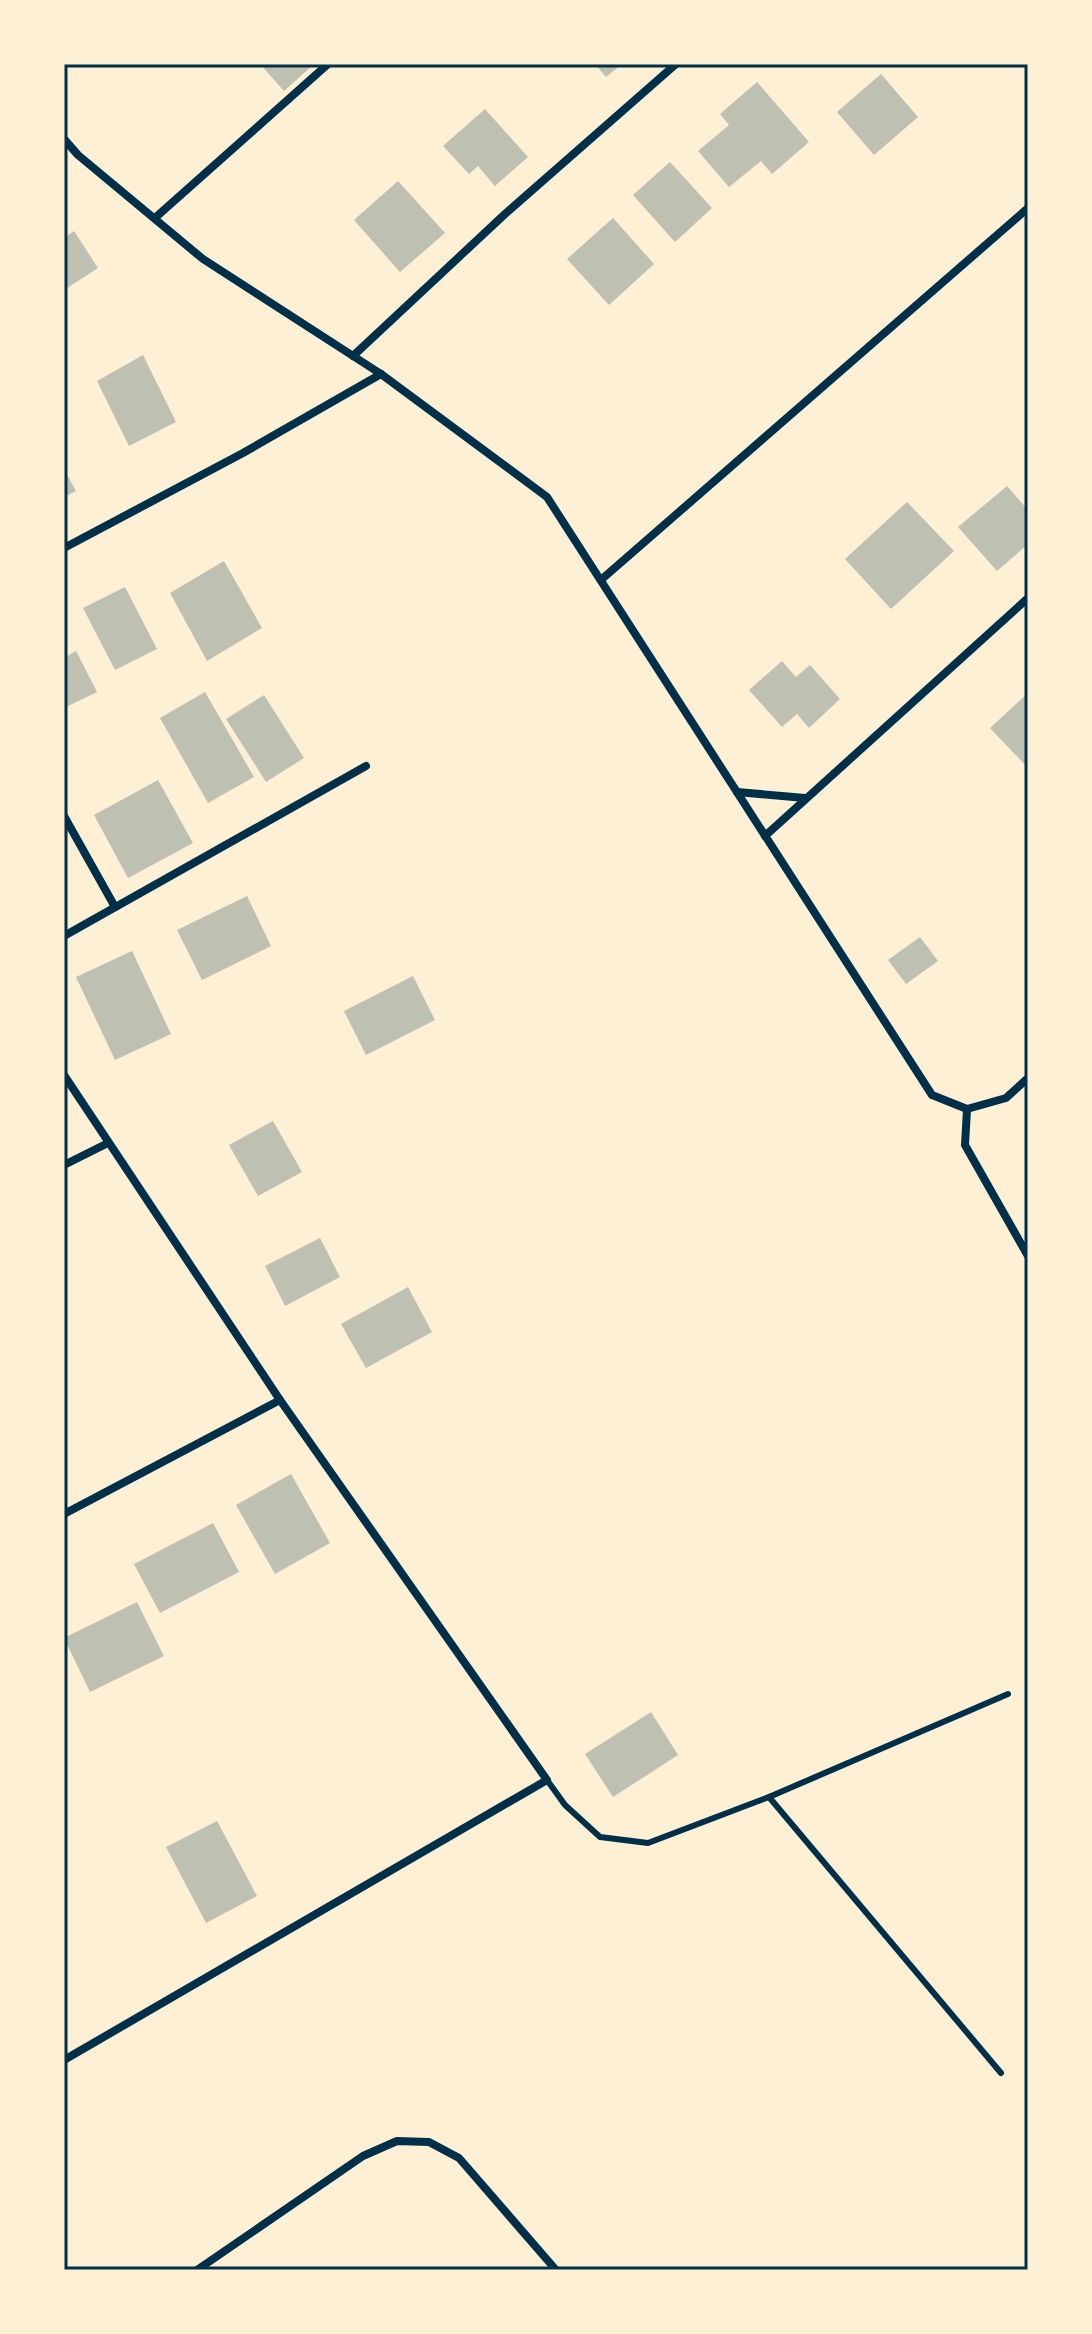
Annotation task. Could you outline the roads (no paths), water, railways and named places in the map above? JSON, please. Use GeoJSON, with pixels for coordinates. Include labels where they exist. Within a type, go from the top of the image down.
{"type":"FeatureCollection","features":[{"type":"Feature","properties":{"kind":"street"},"geometry":{"type":"LineString","coordinates":[[156,217],[328,64]]}},
{"type":"Feature","properties":{"kind":"street"},"geometry":{"type":"LineString","coordinates":[[353,356],[505,214],[676,64]]}},
{"type":"Feature","properties":{"kind":"street"},"geometry":{"type":"LineString","coordinates":[[64,139],[78,155],[203,259],[381,374],[547,497],[932,1095],[967,1109],[1006,1098],[1028,1078]]}},
{"type":"Feature","properties":{"kind":"street"},"geometry":{"type":"LineString","coordinates":[[602,579],[1028,208]]}},
{"type":"Feature","properties":{"kind":"street"},"geometry":{"type":"LineString","coordinates":[[64,548],[243,453],[381,374]]}},
{"type":"Feature","properties":{"kind":"street"},"geometry":{"type":"LineString","coordinates":[[765,836],[1028,598]]}},
{"type":"Feature","properties":{"kind":"street"},"geometry":{"type":"LineString","coordinates":[[64,936],[366,766]]}},
{"type":"Feature","properties":{"kind":"street"},"geometry":{"type":"LineString","coordinates":[[737,792],[805,798]]}},
{"type":"Feature","properties":{"kind":"street"},"geometry":{"type":"LineString","coordinates":[[64,816],[115,907]]}},
{"type":"Feature","properties":{"kind":"street"},"geometry":{"type":"LineString","coordinates":[[64,1075],[280,1400],[547,1780],[64,2060]]}},
{"type":"Feature","properties":{"kind":"street"},"geometry":{"type":"LineString","coordinates":[[967,1109],[965,1145],[1028,1256]]}},
{"type":"Feature","properties":{"kind":"street"},"geometry":{"type":"LineString","coordinates":[[64,1165],[108,1143]]}},
{"type":"Feature","properties":{"kind":"street"},"geometry":{"type":"LineString","coordinates":[[64,1514],[280,1400]]}},
{"type":"Feature","properties":{"kind":"street"},"geometry":{"type":"LineString","coordinates":[[197,2270],[363,2156],[397,2141],[429,2142],[459,2158],[556,2270]]}},
{"type":"Feature","properties":{"kind":"lane"},"geometry":{"type":"LineString","coordinates":[[547,1780],[565,1805],[600,1837],[648,1843],[769,1797],[1008,1694]]}},
{"type":"Feature","properties":{"kind":"lane"},"geometry":{"type":"LineString","coordinates":[[769,1797],[1001,2073]]}}]}
